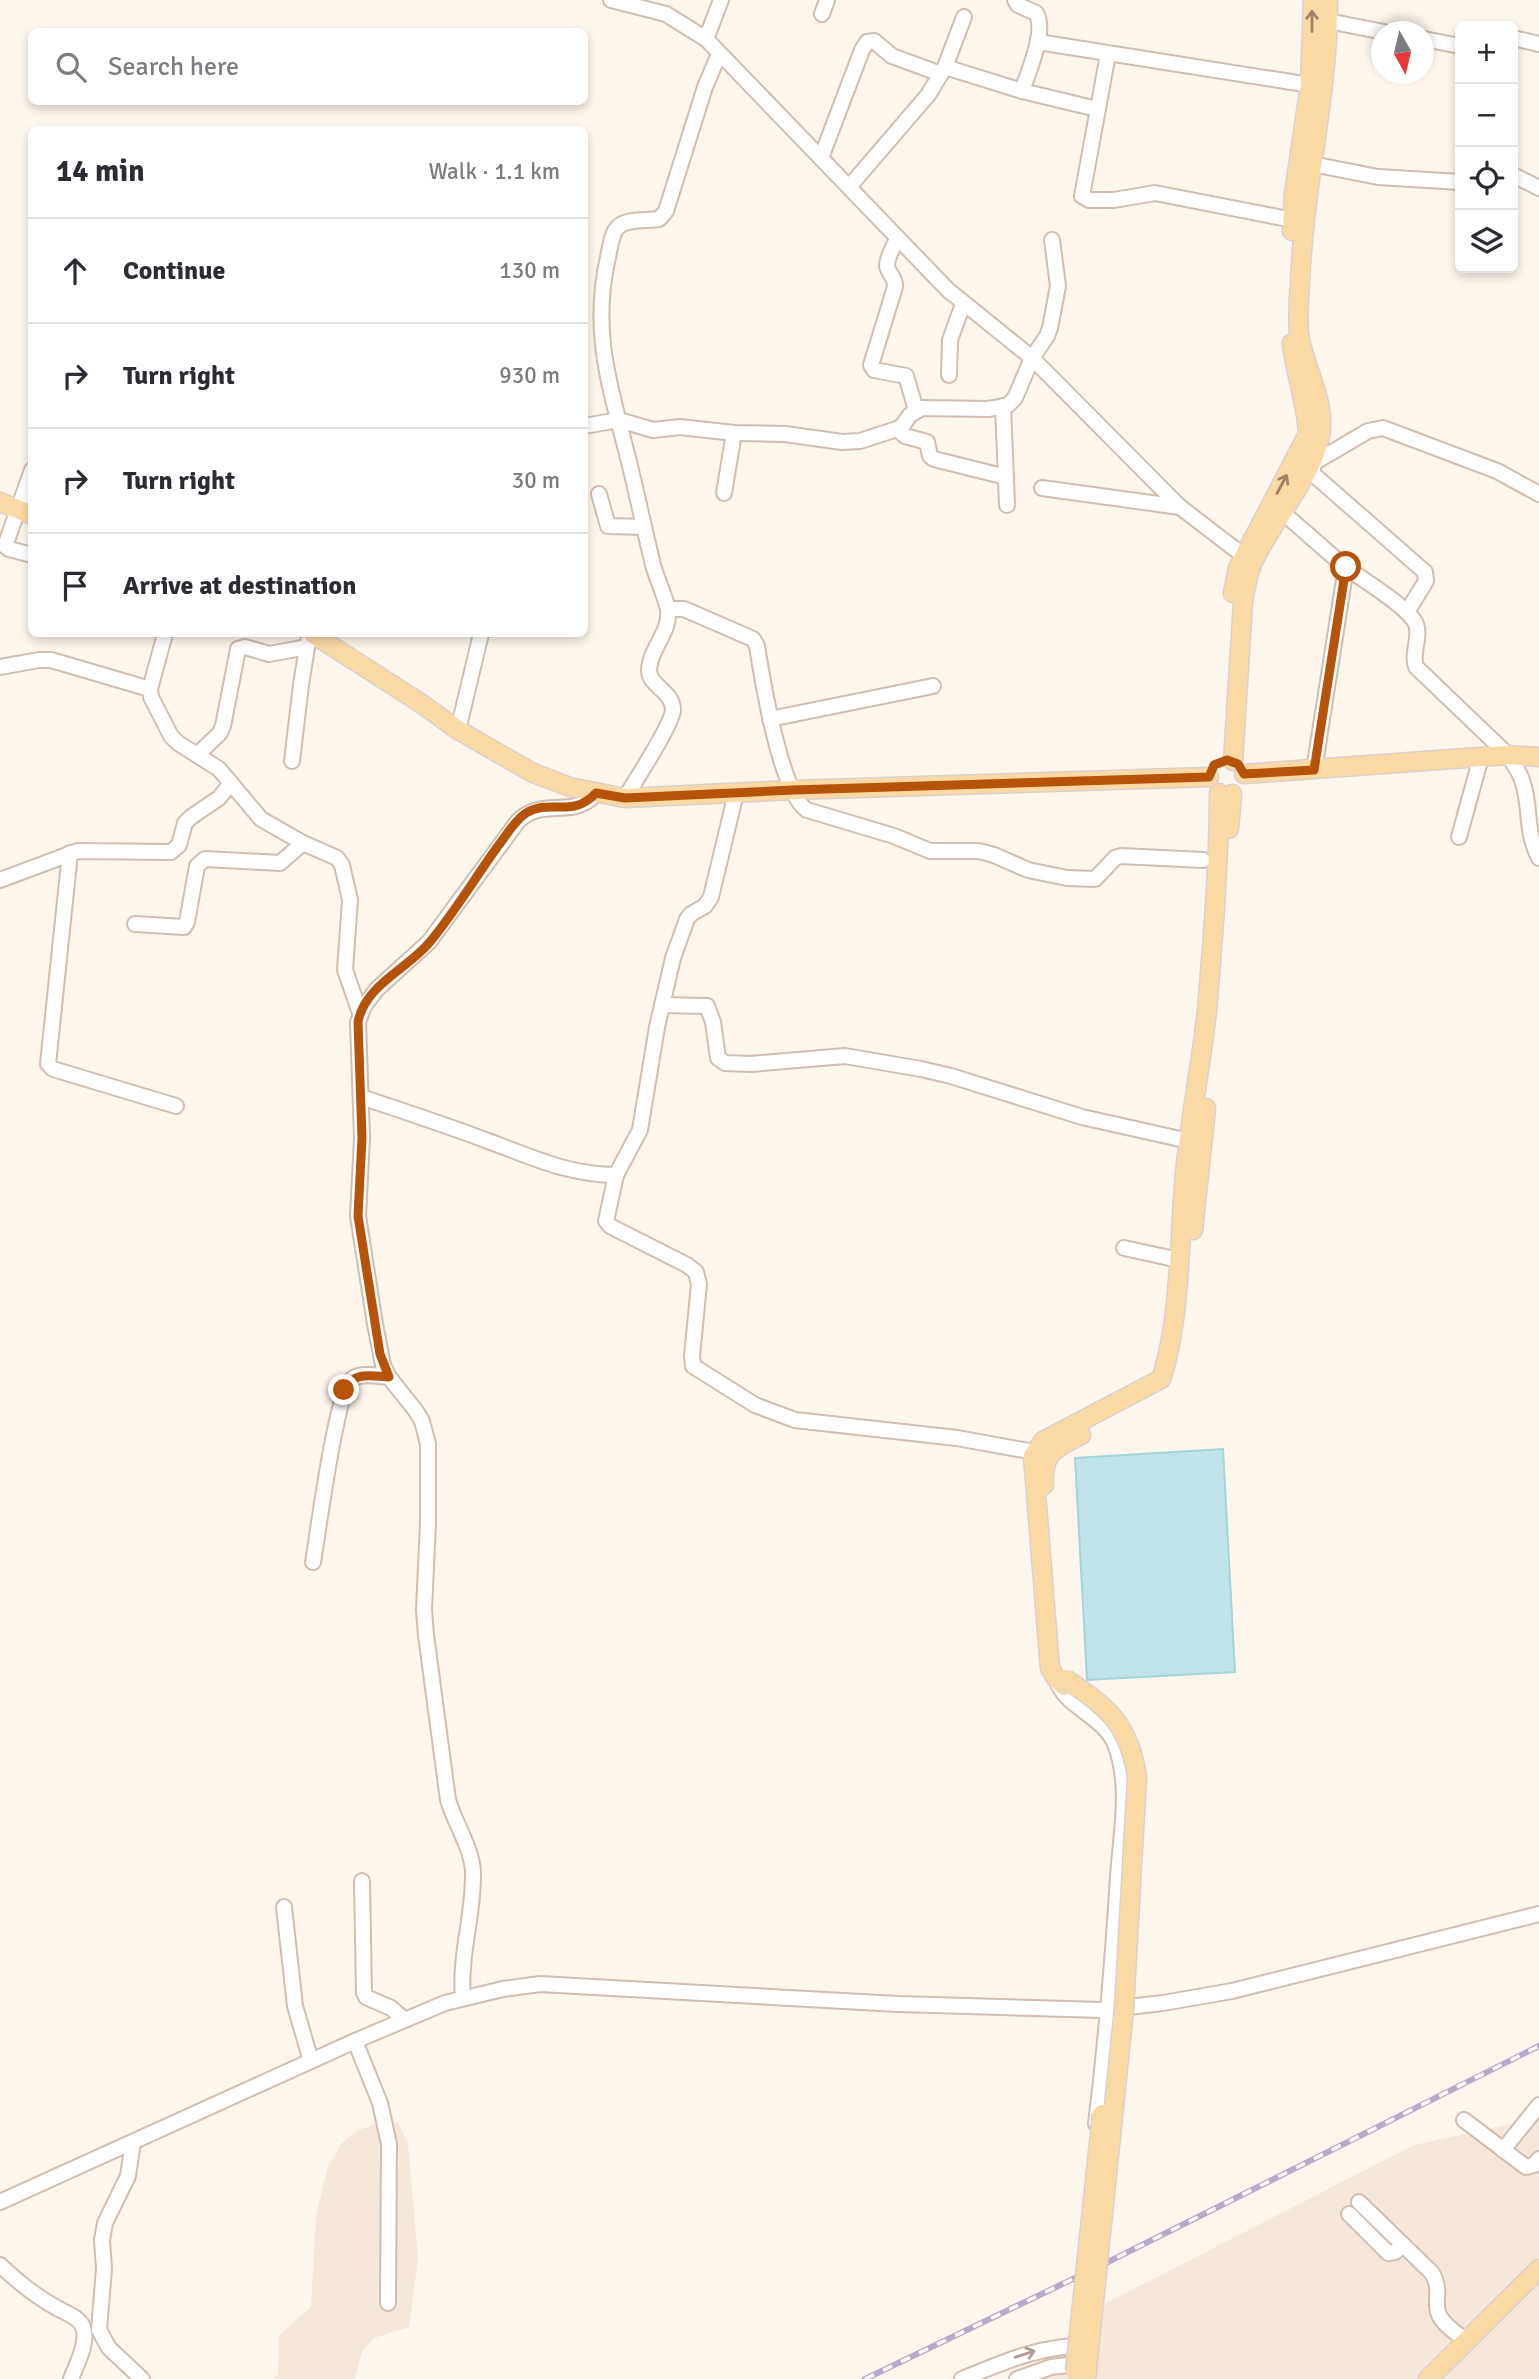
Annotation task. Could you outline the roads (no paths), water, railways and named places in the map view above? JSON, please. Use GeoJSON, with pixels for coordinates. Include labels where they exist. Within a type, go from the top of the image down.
{"type":"FeatureCollection","features":[{"type":"Feature","properties":{"kind":"main road"},"geometry":{"type":"LineString","coordinates":[[1225,794],[1242,786],[1233,765],[1230,614],[1238,568],[1308,434],[1307,414],[1294,367],[1289,309],[1294,194],[1310,85],[1312,0]]}},
{"type":"Feature","properties":{"kind":"main road"},"geometry":{"type":"LineString","coordinates":[[1233,765],[1243,603],[1247,581],[1254,561],[1310,463],[1319,442],[1321,426],[1321,412],[1301,347],[1299,331],[1303,222],[1312,164],[1328,0]]}},
{"type":"Feature","properties":{"kind":"main road"},"geometry":{"type":"LineString","coordinates":[[0,502],[24,513]]}},
{"type":"Feature","properties":{"kind":"main road"},"geometry":{"type":"LineString","coordinates":[[310,638],[533,773],[570,787],[625,798],[1209,777]]}},
{"type":"Feature","properties":{"kind":"main road"},"geometry":{"type":"LineString","coordinates":[[1225,794],[1213,788],[1209,777],[1214,765],[1314,770],[1508,755],[1539,757]]}},
{"type":"Feature","properties":{"kind":"main road"},"geometry":{"type":"LineString","coordinates":[[1072,2371],[1115,2010],[1130,1777],[1122,1745],[1109,1723],[1050,1668],[1034,1452],[1043,1441],[1161,1380],[1167,1361],[1189,1141],[1206,1012],[1219,825],[1225,794]]}},
{"type":"Feature","properties":{"kind":"main road"},"geometry":{"type":"LineString","coordinates":[[1090,2374],[1124,2010],[1137,1777],[1135,1761],[1123,1729],[1113,1717],[1062,1679],[1056,1648],[1044,1466],[1053,1450],[1156,1395],[1170,1384],[1177,1366],[1219,1005],[1225,794]]}},
{"type":"Feature","properties":{"kind":"main road"},"geometry":{"type":"LineString","coordinates":[[1428,2379],[1539,2269]]}},
{"type":"Feature","properties":{"kind":"main road"},"geometry":{"type":"LineString","coordinates":[[1443,2379],[1539,2285]]}},
{"type":"Feature","properties":{"kind":"street"},"geometry":{"type":"LineString","coordinates":[[611,0],[666,14],[706,39],[964,304],[1032,358],[1180,508],[1244,556]]}},
{"type":"Feature","properties":{"kind":"street"},"geometry":{"type":"LineString","coordinates":[[706,39],[721,0]]}},
{"type":"Feature","properties":{"kind":"street"},"geometry":{"type":"LineString","coordinates":[[1015,0],[1018,5],[1039,16],[1038,42],[1022,91]]}},
{"type":"Feature","properties":{"kind":"street"},"geometry":{"type":"LineString","coordinates":[[849,187],[928,95],[944,71],[964,17]]}},
{"type":"Feature","properties":{"kind":"street"},"geometry":{"type":"LineString","coordinates":[[1328,21],[1371,29]]}},
{"type":"Feature","properties":{"kind":"street"},"geometry":{"type":"LineString","coordinates":[[1518,38],[1539,44]]}},
{"type":"Feature","properties":{"kind":"street"},"geometry":{"type":"LineString","coordinates":[[821,158],[867,42],[874,41],[892,56],[1097,109]]}},
{"type":"Feature","properties":{"kind":"street"},"geometry":{"type":"LineString","coordinates":[[1434,41],[1455,45]]}},
{"type":"Feature","properties":{"kind":"street"},"geometry":{"type":"LineString","coordinates":[[1038,42],[1310,85]]}},
{"type":"Feature","properties":{"kind":"street"},"geometry":{"type":"LineString","coordinates":[[625,798],[672,716],[671,700],[649,672],[666,626],[668,609],[644,527],[607,375],[600,307],[602,283],[612,239],[618,227],[659,219],[666,211],[705,87],[719,54]]}},
{"type":"Feature","properties":{"kind":"street"},"geometry":{"type":"LineString","coordinates":[[1108,54],[1082,192],[1085,199],[1114,200],[1155,192],[1293,220]]}},
{"type":"Feature","properties":{"kind":"street"},"geometry":{"type":"LineString","coordinates":[[1312,164],[1378,177],[1455,182]]}},
{"type":"Feature","properties":{"kind":"street"},"geometry":{"type":"LineString","coordinates":[[1518,178],[1539,188]]}},
{"type":"Feature","properties":{"kind":"street"},"geometry":{"type":"LineString","coordinates":[[898,237],[887,262],[888,270],[895,279],[895,287],[871,365],[874,370],[906,376],[916,410]]}},
{"type":"Feature","properties":{"kind":"street"},"geometry":{"type":"LineString","coordinates":[[588,425],[619,420],[653,430],[680,427],[734,433],[785,434],[842,442],[860,441],[897,429],[916,410],[922,408],[988,409],[1011,403],[1032,358],[1047,337],[1058,296],[1052,240]]}},
{"type":"Feature","properties":{"kind":"street"},"geometry":{"type":"LineString","coordinates":[[948,375],[950,340],[964,304]]}},
{"type":"Feature","properties":{"kind":"street"},"geometry":{"type":"LineString","coordinates":[[1003,406],[1007,505]]}},
{"type":"Feature","properties":{"kind":"street"},"geometry":{"type":"LineString","coordinates":[[1407,612],[1426,581],[1425,572],[1313,474],[1313,465],[1317,461],[1368,431],[1383,428],[1497,471],[1539,494]]}},
{"type":"Feature","properties":{"kind":"street"},"geometry":{"type":"LineString","coordinates":[[897,429],[905,436],[927,442],[931,458],[1006,477]]}},
{"type":"Feature","properties":{"kind":"street"},"geometry":{"type":"LineString","coordinates":[[724,493],[734,433]]}},
{"type":"Feature","properties":{"kind":"street"},"geometry":{"type":"LineString","coordinates":[[1042,488],[1180,508]]}},
{"type":"Feature","properties":{"kind":"street"},"geometry":{"type":"LineString","coordinates":[[28,492],[24,513],[5,546],[9,550],[28,554]]}},
{"type":"Feature","properties":{"kind":"street"},"geometry":{"type":"LineString","coordinates":[[599,494],[608,526],[644,527]]}},
{"type":"Feature","properties":{"kind":"street"},"geometry":{"type":"LineString","coordinates":[[1282,512],[1346,567],[1407,612],[1417,628],[1413,654],[1416,667],[1508,755],[1523,780],[1529,834],[1539,858]]}},
{"type":"Feature","properties":{"kind":"street"},"geometry":{"type":"LineString","coordinates":[[1314,770],[1346,567]]}},
{"type":"Feature","properties":{"kind":"street"},"geometry":{"type":"LineString","coordinates":[[668,609],[684,609],[753,639],[757,646],[777,746],[793,790],[801,807],[807,810],[894,836],[930,851],[979,851],[1028,870],[1067,878],[1095,879],[1115,858],[1121,856],[1203,860]]}},
{"type":"Feature","properties":{"kind":"street"},"geometry":{"type":"LineString","coordinates":[[164,637],[150,689],[151,697],[171,736],[214,764],[261,819],[303,843],[337,858],[344,871],[350,900],[344,962],[360,1013]]}},
{"type":"Feature","properties":{"kind":"street"},"geometry":{"type":"LineString","coordinates":[[458,730],[480,637]]}},
{"type":"Feature","properties":{"kind":"street"},"geometry":{"type":"LineString","coordinates":[[197,755],[220,733],[223,726],[238,649],[245,647],[269,654],[310,638],[292,761]]}},
{"type":"Feature","properties":{"kind":"street"},"geometry":{"type":"LineString","coordinates":[[0,667],[51,660],[150,689]]}},
{"type":"Feature","properties":{"kind":"street"},"geometry":{"type":"LineString","coordinates":[[770,719],[933,686]]}},
{"type":"Feature","properties":{"kind":"street"},"geometry":{"type":"LineString","coordinates":[[1459,837],[1481,757]]}},
{"type":"Feature","properties":{"kind":"street"},"geometry":{"type":"LineString","coordinates":[[0,880],[70,853],[171,852],[179,845],[186,823],[191,817],[219,798],[232,783]]}},
{"type":"Feature","properties":{"kind":"street"},"geometry":{"type":"LineString","coordinates":[[463,1998],[462,1971],[473,1871],[448,1800],[426,1635],[424,1611],[428,1444],[422,1421],[389,1377],[380,1354],[358,1216],[362,1138],[358,1022],[360,1013],[377,989],[429,942],[466,889],[525,814],[541,808],[582,805],[596,793]]}},
{"type":"Feature","properties":{"kind":"street"},"geometry":{"type":"LineString","coordinates":[[736,793],[711,897],[705,906],[687,919],[673,958],[640,1130],[616,1175],[606,1218],[610,1226],[687,1265],[698,1278],[693,1366],[755,1405],[795,1420],[957,1438],[1034,1452]]}},
{"type":"Feature","properties":{"kind":"street"},"geometry":{"type":"LineString","coordinates":[[135,924],[184,927],[197,866],[205,859],[280,863],[303,843]]}},
{"type":"Feature","properties":{"kind":"street"},"geometry":{"type":"LineString","coordinates":[[70,853],[48,1064],[53,1069],[176,1106]]}},
{"type":"Feature","properties":{"kind":"street"},"geometry":{"type":"LineString","coordinates":[[662,1005],[707,1006],[713,1022],[718,1058],[725,1063],[751,1064],[845,1056],[857,1058],[951,1076],[1082,1117],[1189,1141]]}},
{"type":"Feature","properties":{"kind":"street"},"geometry":{"type":"LineString","coordinates":[[360,1097],[419,1115],[565,1169],[592,1175],[616,1175]]}},
{"type":"Feature","properties":{"kind":"street"},"geometry":{"type":"LineString","coordinates":[[1124,1248],[1179,1260]]}},
{"type":"Feature","properties":{"kind":"street"},"geometry":{"type":"LineString","coordinates":[[313,1562],[344,1390],[357,1376],[389,1377]]}},
{"type":"Feature","properties":{"kind":"street"},"geometry":{"type":"LineString","coordinates":[[1017,2379],[1035,2371],[1090,2374],[1130,2007],[1142,1785],[1139,1754],[1130,1730],[1113,1709],[1062,1679]]}},
{"type":"Feature","properties":{"kind":"street"},"geometry":{"type":"LineString","coordinates":[[1062,1679],[1064,1695],[1107,1731],[1115,1744],[1123,1785],[1110,2010],[1078,2276],[1072,2371],[1069,2379]]}},
{"type":"Feature","properties":{"kind":"street"},"geometry":{"type":"LineString","coordinates":[[362,1881],[364,1993],[366,1997],[391,2008],[405,2020]]}},
{"type":"Feature","properties":{"kind":"street"},"geometry":{"type":"LineString","coordinates":[[284,1907],[295,2006],[312,2061]]}},
{"type":"Feature","properties":{"kind":"street"},"geometry":{"type":"LineString","coordinates":[[0,2202],[355,2041],[463,1998],[503,1989],[541,1984],[898,2004],[1110,2010],[1232,1991],[1539,1914]]}},
{"type":"Feature","properties":{"kind":"street"},"geometry":{"type":"LineString","coordinates":[[355,2041],[380,2103],[389,2144],[388,2303]]}},
{"type":"Feature","properties":{"kind":"street"},"geometry":{"type":"LineString","coordinates":[[1503,2150],[1539,2105]]}},
{"type":"Feature","properties":{"kind":"street"},"geometry":{"type":"LineString","coordinates":[[1464,2120],[1526,2167],[1534,2165],[1539,2159]]}},
{"type":"Feature","properties":{"kind":"street"},"geometry":{"type":"LineString","coordinates":[[133,2142],[128,2176],[106,2223],[102,2240],[104,2269],[99,2330],[108,2348],[142,2379]]}},
{"type":"Feature","properties":{"kind":"street"},"geometry":{"type":"LineString","coordinates":[[1359,2202],[1432,2273],[1437,2282],[1438,2311],[1441,2319],[1466,2341]]}},
{"type":"Feature","properties":{"kind":"street"},"geometry":{"type":"LineString","coordinates":[[1349,2214],[1388,2253],[1395,2252],[1403,2245]]}},
{"type":"Feature","properties":{"kind":"street"},"geometry":{"type":"LineString","coordinates":[[0,2265],[35,2296],[82,2324],[83,2344],[71,2379]]}},
{"type":"Feature","properties":{"kind":"street"},"geometry":{"type":"LineString","coordinates":[[962,2379],[1027,2353],[1053,2347],[1095,2344]]}},
{"type":"Feature","properties":{"kind":"water"},"geometry":{"type":"Polygon","coordinates":[[[1223,1449],[1235,1672],[1087,1680],[1075,1458],[1223,1449]]]}},
{"type":"Feature","properties":{"kind":"railway"},"geometry":{"type":"LineString","coordinates":[[865,2379],[1104,2264],[1539,2046]]}}]}
